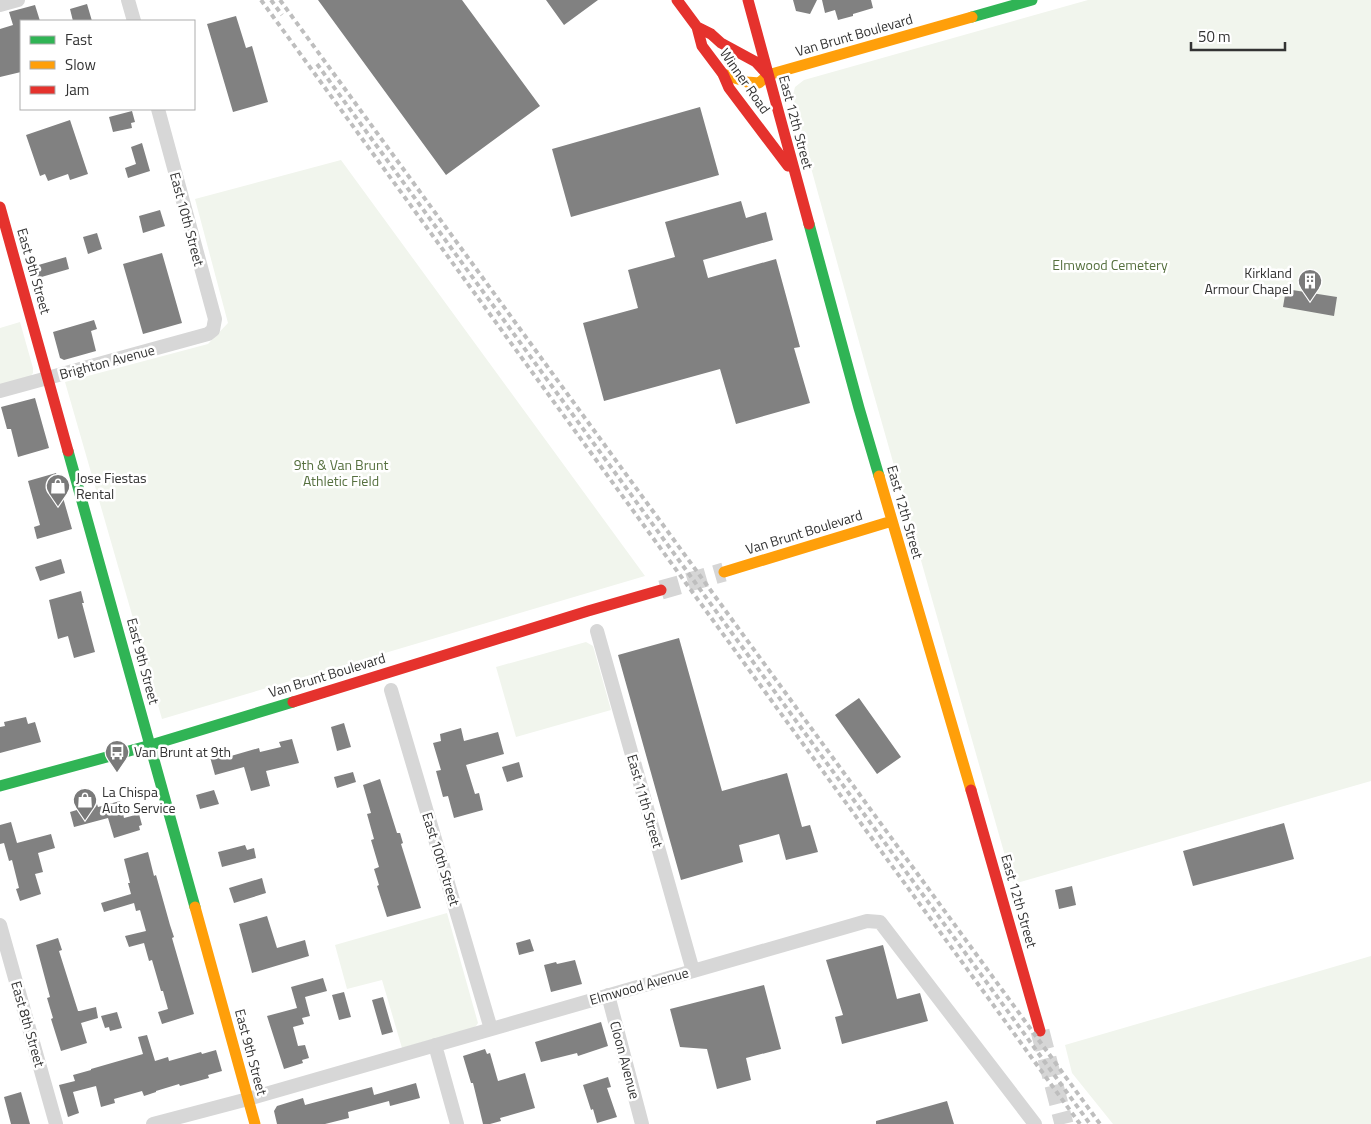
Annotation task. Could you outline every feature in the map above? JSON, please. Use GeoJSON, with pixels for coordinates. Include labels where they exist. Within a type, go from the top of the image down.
{"type":"FeatureCollection","features":[{"type":"Feature","properties":{"kind":"street"},"geometry":{"type":"LineString","coordinates":[[0,5],[18,0]]}},
{"type":"Feature","properties":{"kind":"street"},"geometry":{"type":"LineString","coordinates":[[128,0],[134,20]]}},
{"type":"Feature","properties":{"kind":"street","name":"Winner Road"},"geometry":{"type":"LineString","coordinates":[[677,0],[697,27],[702,46],[723,74],[729,88],[795,175]]}},
{"type":"Feature","properties":{"kind":"street","name":"East 12th Street"},"geometry":{"type":"LineString","coordinates":[[748,0],[854,390],[999,884],[1040,1031]]}},
{"type":"Feature","properties":{"kind":"street","name":"Van Brunt Boulevard"},"geometry":{"type":"LineString","coordinates":[[723,74],[747,82],[759,83],[768,75],[1032,0]]}},
{"type":"Feature","properties":{"kind":"street"},"geometry":{"type":"LineString","coordinates":[[697,27],[711,34],[720,43],[756,62],[768,75]]}},
{"type":"Feature","properties":{"kind":"street","name":"East 10th Street"},"geometry":{"type":"LineString","coordinates":[[158,110],[215,319],[213,330]]}},
{"type":"Feature","properties":{"kind":"street","name":"East 9th Street"},"geometry":{"type":"LineString","coordinates":[[0,207],[151,744],[255,1124]]}},
{"type":"Feature","properties":{"kind":"street","name":"Brighton Avenue"},"geometry":{"type":"LineString","coordinates":[[0,391],[208,334],[213,330]]}},
{"type":"Feature","properties":{"kind":"street","name":"Van Brunt Boulevard"},"geometry":{"type":"LineString","coordinates":[[724,572],[892,521]]}},
{"type":"Feature","properties":{"kind":"street","name":"Van Brunt Boulevard"},"geometry":{"type":"LineString","coordinates":[[0,786],[151,744],[661,590]]}},
{"type":"Feature","properties":{"kind":"street","name":"East 11th Street"},"geometry":{"type":"LineString","coordinates":[[597,631],[693,971]]}},
{"type":"Feature","properties":{"kind":"street","name":"East 10th Street"},"geometry":{"type":"LineString","coordinates":[[391,690],[491,1029]]}},
{"type":"Feature","properties":{"kind":"street","name":"Elmwood Avenue"},"geometry":{"type":"LineString","coordinates":[[153,1124],[867,921],[880,922],[1035,1124]]}},
{"type":"Feature","properties":{"kind":"street","name":"East 8th Street"},"geometry":{"type":"LineString","coordinates":[[0,924],[56,1124]]}},
{"type":"Feature","properties":{"kind":"street","name":"Cloon Avenue"},"geometry":{"type":"LineString","coordinates":[[608,995],[642,1124]]}},
{"type":"Feature","properties":{"kind":"street"},"geometry":{"type":"LineString","coordinates":[[435,1045],[456,1124]]}},
{"type":"Feature","properties":{"kind":"green space","name":"Elmwood Cemetery"},"geometry":{"type":"Polygon","coordinates":[[[1088,0],[1371,0],[1371,781],[1013,884],[792,99],[795,87],[804,80],[1088,0]]]}},
{"type":"Feature","properties":{"kind":"green space","name":"9th & Van Brunt Athletic Field"},"geometry":{"type":"Polygon","coordinates":[[[341,160],[645,576],[162,719],[65,382],[208,344],[228,323],[195,199],[341,160]]]}},
{"type":"Feature","properties":{"kind":"green space"},"geometry":{"type":"Polygon","coordinates":[[[20,322],[33,373],[30,377],[0,385],[0,328],[20,322]]]}},
{"type":"Feature","properties":{"kind":"green space"},"geometry":{"type":"Polygon","coordinates":[[[586,642],[593,646],[611,710],[516,737],[496,667],[586,642]]]}},
{"type":"Feature","properties":{"kind":"green space"},"geometry":{"type":"Polygon","coordinates":[[[447,913],[478,1023],[473,1028],[402,1048],[382,980],[347,989],[335,945],[447,913]]]}},
{"type":"Feature","properties":{"kind":"green space"},"geometry":{"type":"Polygon","coordinates":[[[1371,956],[1371,1124],[1113,1124],[1072,1073],[1065,1045],[1371,956]]]}},
{"type":"Feature","properties":{"kind":"building"},"geometry":{"type":"Polygon","coordinates":[[[318,0],[462,0],[540,106],[446,175],[318,0]]]}},
{"type":"Feature","properties":{"kind":"building"},"geometry":{"type":"Polygon","coordinates":[[[546,0],[598,0],[564,25],[546,0]]]}},
{"type":"Feature","properties":{"kind":"building"},"geometry":{"type":"Polygon","coordinates":[[[793,0],[817,0],[810,14],[796,11],[793,0]]]}},
{"type":"Feature","properties":{"kind":"building"},"geometry":{"type":"Polygon","coordinates":[[[822,0],[871,0],[873,8],[838,20],[835,10],[825,13],[822,0]]]}},
{"type":"Feature","properties":{"kind":"building"},"geometry":{"type":"Polygon","coordinates":[[[87,4],[92,20],[73,20],[70,9],[87,4]]]}},
{"type":"Feature","properties":{"kind":"building"},"geometry":{"type":"Polygon","coordinates":[[[35,5],[40,20],[20,20],[20,72],[0,77],[0,29],[13,25],[9,12],[35,5]]]}},
{"type":"Feature","properties":{"kind":"building"},"geometry":{"type":"Polygon","coordinates":[[[236,16],[246,48],[252,46],[268,102],[233,112],[207,24],[236,16]]]}},
{"type":"Feature","properties":{"kind":"building"},"geometry":{"type":"Polygon","coordinates":[[[700,107],[719,175],[571,217],[552,149],[700,107]]]}},
{"type":"Feature","properties":{"kind":"building"},"geometry":{"type":"Polygon","coordinates":[[[132,111],[135,122],[131,123],[132,128],[113,132],[109,117],[132,111]]]}},
{"type":"Feature","properties":{"kind":"building"},"geometry":{"type":"Polygon","coordinates":[[[70,120],[88,174],[70,180],[68,174],[48,181],[45,174],[40,176],[26,135],[70,120]]]}},
{"type":"Feature","properties":{"kind":"building"},"geometry":{"type":"Polygon","coordinates":[[[142,143],[150,171],[128,178],[125,168],[136,164],[131,147],[142,143]]]}},
{"type":"Feature","properties":{"kind":"building"},"geometry":{"type":"Polygon","coordinates":[[[741,201],[746,218],[766,212],[773,240],[703,260],[708,278],[776,259],[800,347],[794,348],[810,403],[736,424],[720,369],[604,401],[583,323],[638,308],[628,270],[675,257],[665,222],[741,201]]]}},
{"type":"Feature","properties":{"kind":"building"},"geometry":{"type":"Polygon","coordinates":[[[160,210],[165,226],[143,233],[139,216],[160,210]]]}},
{"type":"Feature","properties":{"kind":"building"},"geometry":{"type":"Polygon","coordinates":[[[97,233],[102,249],[88,254],[83,237],[97,233]]]}},
{"type":"Feature","properties":{"kind":"building"},"geometry":{"type":"Polygon","coordinates":[[[162,253],[182,323],[143,334],[123,264],[162,253]]]}},
{"type":"Feature","properties":{"kind":"building"},"geometry":{"type":"Polygon","coordinates":[[[66,257],[69,269],[38,278],[35,266],[66,257]]]}},
{"type":"Feature","properties":{"kind":"building","name":"Kirkland Armour Chapel"},"geometry":{"type":"Polygon","coordinates":[[[1286,289],[1337,297],[1334,316],[1283,307],[1286,289]]]}},
{"type":"Feature","properties":{"kind":"building"},"geometry":{"type":"Polygon","coordinates":[[[94,320],[97,329],[91,331],[96,351],[64,360],[60,358],[53,332],[94,320]]]}},
{"type":"Feature","properties":{"kind":"building"},"geometry":{"type":"Polygon","coordinates":[[[35,398],[49,448],[18,457],[11,429],[7,429],[1,407],[35,398]]]}},
{"type":"Feature","properties":{"kind":"building"},"geometry":{"type":"Polygon","coordinates":[[[56,473],[72,529],[37,539],[34,527],[40,525],[28,481],[56,473]]]}},
{"type":"Feature","properties":{"kind":"building"},"geometry":{"type":"Polygon","coordinates":[[[61,559],[65,573],[40,581],[35,567],[61,559]]]}},
{"type":"Feature","properties":{"kind":"building"},"geometry":{"type":"Polygon","coordinates":[[[81,591],[84,603],[82,603],[95,652],[74,658],[68,636],[58,639],[49,600],[81,591]]]}},
{"type":"Feature","properties":{"kind":"building"},"geometry":{"type":"Polygon","coordinates":[[[679,638],[722,791],[787,773],[802,827],[810,825],[818,852],[786,860],[779,834],[739,845],[743,862],[681,880],[618,655],[679,638]]]}},
{"type":"Feature","properties":{"kind":"building"},"geometry":{"type":"Polygon","coordinates":[[[859,698],[901,757],[877,774],[835,715],[859,698]]]}},
{"type":"Feature","properties":{"kind":"building"},"geometry":{"type":"Polygon","coordinates":[[[26,717],[28,724],[35,722],[41,742],[0,753],[0,727],[5,726],[4,722],[26,717]]]}},
{"type":"Feature","properties":{"kind":"building"},"geometry":{"type":"Polygon","coordinates":[[[344,723],[351,747],[337,751],[331,727],[344,723]]]}},
{"type":"Feature","properties":{"kind":"building"},"geometry":{"type":"Polygon","coordinates":[[[461,728],[464,741],[498,732],[504,754],[466,765],[475,794],[479,793],[483,810],[454,818],[448,796],[443,797],[436,771],[441,770],[433,743],[441,741],[440,734],[461,728]]]}},
{"type":"Feature","properties":{"kind":"building"},"geometry":{"type":"Polygon","coordinates":[[[292,739],[299,763],[266,771],[270,786],[251,791],[244,767],[215,775],[210,757],[223,753],[224,758],[259,748],[260,752],[281,747],[279,742],[292,739]]]}},
{"type":"Feature","properties":{"kind":"building"},"geometry":{"type":"Polygon","coordinates":[[[519,762],[523,777],[507,782],[502,767],[519,762]]]}},
{"type":"Feature","properties":{"kind":"building"},"geometry":{"type":"Polygon","coordinates":[[[353,772],[356,782],[337,788],[334,777],[353,772]]]}},
{"type":"Feature","properties":{"kind":"building"},"geometry":{"type":"Polygon","coordinates":[[[380,779],[397,833],[400,833],[403,843],[401,844],[421,908],[387,917],[377,886],[379,885],[374,869],[379,867],[371,840],[374,839],[367,814],[371,813],[363,785],[380,779]]]}},
{"type":"Feature","properties":{"kind":"building"},"geometry":{"type":"Polygon","coordinates":[[[214,790],[219,804],[200,809],[196,795],[214,790]]]}},
{"type":"Feature","properties":{"kind":"building"},"geometry":{"type":"Polygon","coordinates":[[[120,801],[124,818],[139,814],[142,825],[139,826],[140,830],[114,838],[108,818],[74,827],[70,812],[97,804],[98,807],[120,801]]]}},
{"type":"Feature","properties":{"kind":"building"},"geometry":{"type":"Polygon","coordinates":[[[11,822],[17,843],[51,834],[55,848],[38,853],[43,872],[35,874],[41,894],[20,901],[16,889],[19,888],[12,860],[9,861],[4,843],[0,844],[0,825],[11,822]]]}},
{"type":"Feature","properties":{"kind":"building"},"geometry":{"type":"Polygon","coordinates":[[[1284,823],[1294,859],[1193,886],[1183,851],[1284,823]]]}},
{"type":"Feature","properties":{"kind":"building"},"geometry":{"type":"Polygon","coordinates":[[[245,845],[247,850],[254,848],[256,858],[222,867],[218,852],[245,845]]]}},
{"type":"Feature","properties":{"kind":"building"},"geometry":{"type":"Polygon","coordinates":[[[148,852],[174,937],[172,938],[194,1014],[162,1024],[158,1012],[168,1009],[152,960],[149,961],[144,943],[129,947],[125,936],[146,931],[140,910],[136,911],[134,903],[104,912],[101,903],[131,894],[124,859],[148,852]]]}},
{"type":"Feature","properties":{"kind":"building"},"geometry":{"type":"Polygon","coordinates":[[[262,878],[266,893],[234,903],[229,888],[262,878]]]}},
{"type":"Feature","properties":{"kind":"building"},"geometry":{"type":"Polygon","coordinates":[[[1072,886],[1076,905],[1059,909],[1055,890],[1072,886]]]}},
{"type":"Feature","properties":{"kind":"building"},"geometry":{"type":"Polygon","coordinates":[[[267,916],[277,948],[305,940],[309,956],[252,973],[239,924],[267,916]]]}},
{"type":"Feature","properties":{"kind":"building"},"geometry":{"type":"Polygon","coordinates":[[[58,938],[62,950],[59,951],[78,1011],[96,1007],[98,1018],[81,1023],[87,1043],[61,1051],[51,1019],[53,1018],[47,998],[50,997],[36,945],[58,938]]]}},
{"type":"Feature","properties":{"kind":"building"},"geometry":{"type":"Polygon","coordinates":[[[530,939],[534,951],[519,955],[516,943],[530,939]]]}},
{"type":"Feature","properties":{"kind":"building"},"geometry":{"type":"Polygon","coordinates":[[[883,945],[897,999],[920,993],[928,1021],[842,1044],[835,1017],[843,1015],[826,960],[883,945]]]}},
{"type":"Feature","properties":{"kind":"building"},"geometry":{"type":"Polygon","coordinates":[[[575,960],[582,984],[551,992],[544,965],[575,960]]]}},
{"type":"Feature","properties":{"kind":"building"},"geometry":{"type":"Polygon","coordinates":[[[323,978],[327,991],[305,997],[310,1016],[302,1018],[304,1024],[293,1027],[298,1046],[305,1045],[309,1058],[302,1060],[303,1063],[284,1069],[267,1016],[297,1008],[291,987],[323,978]]]}},
{"type":"Feature","properties":{"kind":"building"},"geometry":{"type":"Polygon","coordinates":[[[764,985],[781,1049],[746,1058],[751,1080],[717,1089],[707,1049],[680,1047],[670,1009],[764,985]]]}},
{"type":"Feature","properties":{"kind":"building"},"geometry":{"type":"Polygon","coordinates":[[[344,992],[351,1017],[339,1020],[332,995],[344,992]]]}},
{"type":"Feature","properties":{"kind":"building"},"geometry":{"type":"Polygon","coordinates":[[[383,997],[393,1032],[382,1035],[372,1000],[383,997]]]}},
{"type":"Feature","properties":{"kind":"building"},"geometry":{"type":"Polygon","coordinates":[[[117,1012],[122,1028],[110,1031],[109,1027],[105,1028],[101,1016],[117,1012]]]}},
{"type":"Feature","properties":{"kind":"building"},"geometry":{"type":"Polygon","coordinates":[[[601,1022],[608,1046],[578,1056],[577,1053],[541,1062],[535,1042],[601,1022]]]}},
{"type":"Feature","properties":{"kind":"building"},"geometry":{"type":"Polygon","coordinates":[[[147,1035],[155,1061],[168,1057],[169,1061],[216,1050],[222,1071],[208,1075],[209,1078],[180,1086],[179,1084],[144,1096],[142,1091],[114,1099],[115,1103],[101,1107],[96,1086],[73,1092],[79,1113],[68,1117],[59,1085],[75,1081],[73,1075],[143,1054],[138,1037],[147,1035]]]}},
{"type":"Feature","properties":{"kind":"building"},"geometry":{"type":"Polygon","coordinates":[[[485,1049],[487,1054],[490,1053],[498,1081],[525,1073],[535,1108],[500,1118],[501,1121],[483,1124],[473,1083],[471,1083],[463,1056],[485,1049]]]}},
{"type":"Feature","properties":{"kind":"building"},"geometry":{"type":"Polygon","coordinates":[[[608,1077],[611,1087],[607,1088],[617,1117],[597,1123],[583,1085],[608,1077]]]}},
{"type":"Feature","properties":{"kind":"building"},"geometry":{"type":"Polygon","coordinates":[[[416,1083],[420,1098],[390,1106],[389,1101],[348,1112],[349,1118],[325,1124],[277,1124],[274,1111],[277,1106],[303,1098],[305,1105],[372,1087],[374,1095],[416,1083]]]}},
{"type":"Feature","properties":{"kind":"building"},"geometry":{"type":"Polygon","coordinates":[[[21,1092],[30,1124],[11,1124],[4,1097],[21,1092]]]}},
{"type":"Feature","properties":{"kind":"building"},"geometry":{"type":"Polygon","coordinates":[[[947,1101],[954,1124],[876,1124],[876,1121],[947,1101]]]}},
{"type":"Feature","properties":{"kind":"tunnel"},"geometry":{"type":"LineString","coordinates":[[661,590],[724,572]]}},
{"type":"Feature","properties":{"kind":"tunnel"},"geometry":{"type":"LineString","coordinates":[[1040,1031],[1064,1124]]}},
{"type":"Feature","properties":{"kind":"railway"},"geometry":{"type":"LineString","coordinates":[[261,0],[1080,1124]]}},
{"type":"Feature","properties":{"kind":"railway"},"geometry":{"type":"LineString","coordinates":[[271,0],[282,15]]}},
{"type":"Feature","properties":{"kind":"railway"},"geometry":{"type":"LineString","coordinates":[[280,0],[1100,1124]]}},
{"type":"Feature","properties":{"kind":"railway"},"geometry":{"type":"LineString","coordinates":[[317,64],[1090,1124]]}},
{"type":"Feature","properties":{"kind":"traffic: fast"},"geometry":{"type":"LineString","coordinates":[[972,17],[1032,0]]}},
{"type":"Feature","properties":{"kind":"traffic: fast"},"geometry":{"type":"LineString","coordinates":[[809,224],[879,476]]}},
{"type":"Feature","properties":{"kind":"traffic: fast"},"geometry":{"type":"LineString","coordinates":[[68,451],[195,907]]}},
{"type":"Feature","properties":{"kind":"traffic: fast"},"geometry":{"type":"LineString","coordinates":[[0,786],[151,745],[293,702]]}},
{"type":"Feature","properties":{"kind":"traffic: slow"},"geometry":{"type":"LineString","coordinates":[[723,74],[747,82],[759,83],[768,75],[972,17]]}},
{"type":"Feature","properties":{"kind":"traffic: slow"},"geometry":{"type":"LineString","coordinates":[[879,476],[971,790]]}},
{"type":"Feature","properties":{"kind":"traffic: slow"},"geometry":{"type":"LineString","coordinates":[[724,572],[892,521]]}},
{"type":"Feature","properties":{"kind":"traffic: slow"},"geometry":{"type":"LineString","coordinates":[[195,907],[255,1124]]}},
{"type":"Feature","properties":{"kind":"traffic: jam"},"geometry":{"type":"LineString","coordinates":[[677,0],[697,27],[702,46],[723,74],[729,88],[788,166]]}},
{"type":"Feature","properties":{"kind":"traffic: jam"},"geometry":{"type":"LineString","coordinates":[[748,0],[809,224]]}},
{"type":"Feature","properties":{"kind":"traffic: jam"},"geometry":{"type":"LineString","coordinates":[[697,27],[711,34],[721,43],[756,62],[768,75]]}},
{"type":"Feature","properties":{"kind":"traffic: jam"},"geometry":{"type":"LineString","coordinates":[[0,207],[68,451]]}},
{"type":"Feature","properties":{"kind":"traffic: jam"},"geometry":{"type":"LineString","coordinates":[[293,702],[661,590]]}},
{"type":"Feature","properties":{"kind":"traffic: jam"},"geometry":{"type":"LineString","coordinates":[[971,790],[1040,1031]]}},
{"type":"Feature","properties":{"kind":"place","name":"Kirkland Armour Chapel"},"geometry":{"type":"Point","coordinates":[1310,302]}},
{"type":"Feature","properties":{"kind":"place","name":"Jose Fiestas Rental"},"geometry":{"type":"Point","coordinates":[58,507]}},
{"type":"Feature","properties":{"kind":"place","name":"Van Brunt at 9th"},"geometry":{"type":"Point","coordinates":[117,773]}},
{"type":"Feature","properties":{"kind":"place","name":"La Chispa Auto Service"},"geometry":{"type":"Point","coordinates":[85,821]}}]}
